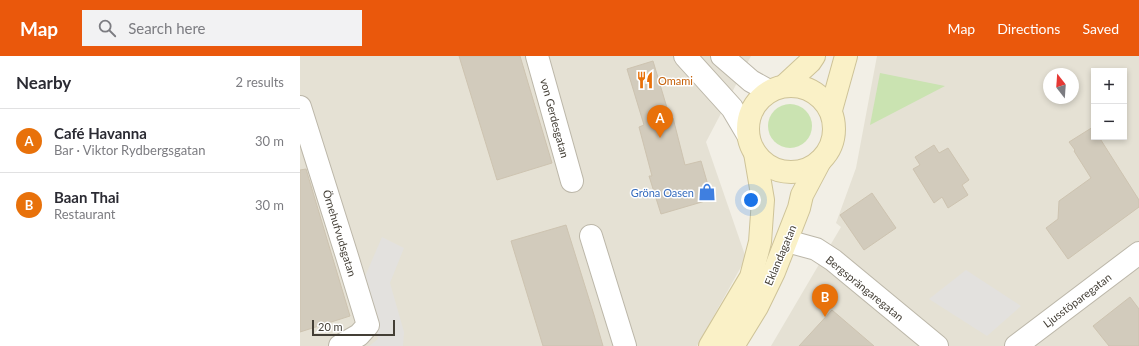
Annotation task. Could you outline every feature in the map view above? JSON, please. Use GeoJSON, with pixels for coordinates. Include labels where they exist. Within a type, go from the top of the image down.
{"type":"FeatureCollection","features":[{"type":"Feature","properties":{"kind":"street","name":"von Gerdesgatan"},"geometry":{"type":"LineString","coordinates":[[537,56],[572,181]]}},
{"type":"Feature","properties":{"kind":"street"},"geometry":{"type":"LineString","coordinates":[[685,56],[732,108],[752,144]]}},
{"type":"Feature","properties":{"kind":"street"},"geometry":{"type":"LineString","coordinates":[[722,56],[752,81],[777,88],[798,86],[812,90],[823,98],[831,110]]}},
{"type":"Feature","properties":{"kind":"street","name":"Eklandagatan"},"geometry":{"type":"LineString","coordinates":[[710,346],[751,278],[760,242],[763,200],[748,122],[752,110],[759,99],[777,88],[810,62],[814,56]]}},
{"type":"Feature","properties":{"kind":"street","name":"Eklandagatan"},"geometry":{"type":"LineString","coordinates":[[752,144],[766,164],[787,172],[802,171],[820,161],[829,150],[834,137],[834,124],[831,110],[846,56]]}},
{"type":"Feature","properties":{"kind":"street","name":"Örnehufvudsgatan"},"geometry":{"type":"LineString","coordinates":[[300,108],[368,325],[359,335],[340,346]]}},
{"type":"Feature","properties":{"kind":"street","name":"Eklandagatan"},"geometry":{"type":"LineString","coordinates":[[732,346],[757,307],[774,272],[799,208],[802,195],[820,161]]}},
{"type":"Feature","properties":{"kind":"street"},"geometry":{"type":"LineString","coordinates":[[590,236],[625,346]]}},
{"type":"Feature","properties":{"kind":"street","name":"Bergsprängaregatan"},"geometry":{"type":"LineString","coordinates":[[787,241],[816,249],[833,260],[937,346]]}},
{"type":"Feature","properties":{"kind":"street","name":"Ljusstöparegatan"},"geometry":{"type":"LineString","coordinates":[[1016,346],[1139,253]]}},
{"type":"Feature","properties":{"kind":"shaded area"},"geometry":{"type":"Polygon","coordinates":[[[300,56],[751,56],[706,142],[746,258],[697,346],[300,346],[300,56]]]}},
{"type":"Feature","properties":{"kind":"shaded area"},"geometry":{"type":"Polygon","coordinates":[[[877,56],[1139,56],[1139,346],[771,346],[841,227],[836,223],[856,168],[877,56]]]}},
{"type":"Feature","properties":{"kind":"shaded area"},"geometry":{"type":"Polygon","coordinates":[[[382,237],[404,248],[390,283],[404,332],[403,346],[369,346],[378,339],[363,281],[382,237]]]}},
{"type":"Feature","properties":{"kind":"shaded area"},"geometry":{"type":"Polygon","coordinates":[[[966,270],[1021,306],[987,336],[929,299],[966,270]]]}},
{"type":"Feature","properties":{"kind":"green space"},"geometry":{"type":"Polygon","coordinates":[[[880,73],[945,86],[870,125],[880,73]]]}},
{"type":"Feature","properties":{"kind":"green space"},"geometry":{"type":"Polygon","coordinates":[[[790,104],[802,108],[808,114],[812,126],[808,138],[802,144],[790,148],[778,144],[772,138],[768,126],[772,114],[778,108],[790,104]]]}},
{"type":"Feature","properties":{"kind":"building"},"geometry":{"type":"Polygon","coordinates":[[[459,56],[520,56],[552,163],[497,180],[459,56]]]}},
{"type":"Feature","properties":{"kind":"building"},"geometry":{"type":"Polygon","coordinates":[[[653,61],[670,118],[673,118],[685,165],[701,161],[712,199],[661,214],[649,176],[652,176],[639,127],[644,125],[627,69],[653,61]]]}},
{"type":"Feature","properties":{"kind":"building"},"geometry":{"type":"Polygon","coordinates":[[[1091,128],[1091,140],[1101,140],[1139,200],[1139,207],[1068,259],[1046,228],[1058,219],[1059,201],[1091,178],[1069,142],[1091,128]]]}},
{"type":"Feature","properties":{"kind":"building"},"geometry":{"type":"Polygon","coordinates":[[[934,145],[939,153],[948,148],[969,180],[962,185],[968,195],[948,208],[942,197],[934,203],[913,169],[920,165],[915,157],[934,145]]]}},
{"type":"Feature","properties":{"kind":"building"},"geometry":{"type":"Polygon","coordinates":[[[306,169],[350,316],[300,332],[300,170],[306,169]]]}},
{"type":"Feature","properties":{"kind":"building"},"geometry":{"type":"Polygon","coordinates":[[[872,193],[896,228],[864,250],[840,215],[872,193]]]}},
{"type":"Feature","properties":{"kind":"building"},"geometry":{"type":"Polygon","coordinates":[[[566,225],[603,346],[543,346],[511,241],[566,225]]]}},
{"type":"Feature","properties":{"kind":"building"},"geometry":{"type":"Polygon","coordinates":[[[1130,297],[1139,309],[1139,346],[1109,346],[1093,326],[1130,297]]]}},
{"type":"Feature","properties":{"kind":"building"},"geometry":{"type":"Polygon","coordinates":[[[832,310],[874,346],[799,346],[832,310]]]}},
{"type":"Feature","properties":{"kind":"place","name":"Omami"},"geometry":{"type":"Point","coordinates":[645,80]}},
{"type":"Feature","properties":{"kind":"place","name":"Café Havanna"},"geometry":{"type":"Point","coordinates":[660,138]}},
{"type":"Feature","properties":{"kind":"place","name":"Gröna Oasen"},"geometry":{"type":"Point","coordinates":[707,192]}},
{"type":"Feature","properties":{"kind":"place","name":"Baan Thai"},"geometry":{"type":"Point","coordinates":[825,317]}}]}
